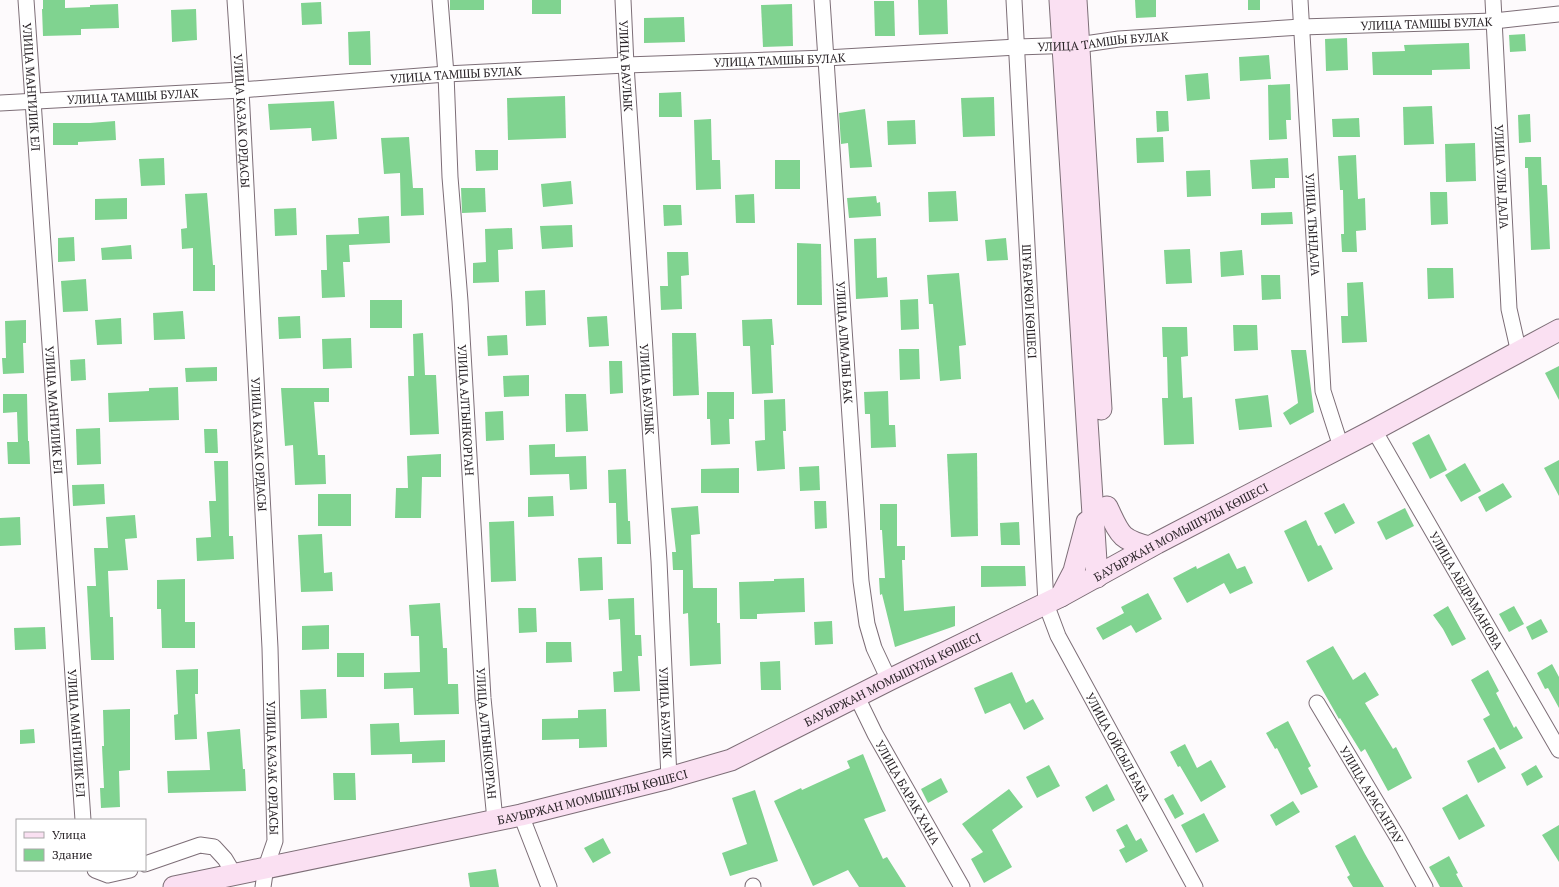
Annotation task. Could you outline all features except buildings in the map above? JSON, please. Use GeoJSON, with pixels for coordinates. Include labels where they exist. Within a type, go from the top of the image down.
{"type":"FeatureCollection","features":[{"type":"Feature","properties":{"kind":"street","name":"УЛИЦА МАНГИЛИК ЕЛ"},"geometry":{"type":"LineString","coordinates":[[26,0],[83,819]]}},
{"type":"Feature","properties":{"kind":"street","name":"УЛИЦА КАЗАК ОРДАСЫ"},"geometry":{"type":"LineString","coordinates":[[235,0],[270,648],[275,841],[265,877]]}},
{"type":"Feature","properties":{"kind":"street","name":"УЛИЦА АЛТЫНКОРГАН"},"geometry":{"type":"LineString","coordinates":[[440,0],[446,74],[450,177],[460,309],[483,698],[495,820]]}},
{"type":"Feature","properties":{"kind":"street","name":"УЛИЦА БАУЛЫК"},"geometry":{"type":"LineString","coordinates":[[623,0],[659,561],[669,778]]}},
{"type":"Feature","properties":{"kind":"street","name":"УЛИЦА АЛМАЛЫ БАК"},"geometry":{"type":"LineString","coordinates":[[822,0],[861,580],[867,624],[874,648],[889,680]]}},
{"type":"Feature","properties":{"kind":"street","name":"ШҰБАРКӨЛ КӨШЕСІ"},"geometry":{"type":"LineString","coordinates":[[1014,0],[1054,600]]}},
{"type":"Feature","properties":{"kind":"street"},"geometry":{"type":"LineString","coordinates":[[1060,0],[1071,45],[1107,507],[1104,573]]}},
{"type":"Feature","properties":{"kind":"street"},"geometry":{"type":"LineString","coordinates":[[1076,0],[1071,45],[1092,494],[1104,573]]}},
{"type":"Feature","properties":{"kind":"street","name":"УЛИЦА ТЫНДАЛА"},"geometry":{"type":"LineString","coordinates":[[1300,0],[1323,391],[1340,447]]}},
{"type":"Feature","properties":{"kind":"street","name":"УЛИЦА УЛЫ ДАЛА"},"geometry":{"type":"LineString","coordinates":[[1493,0],[1510,309],[1519,353]]}},
{"type":"Feature","properties":{"kind":"street","name":"УЛИЦА ТАМШЫ БУЛАК"},"geometry":{"type":"LineString","coordinates":[[0,103],[241,90],[446,74],[626,65],[826,58],[1071,45],[1118,39],[1301,27],[1494,21],[1559,14]]}},
{"type":"Feature","properties":{"kind":"street","name":"БАУЫРЖАН МОМЫШҰЛЫ КӨШЕСІ"},"geometry":{"type":"LineString","coordinates":[[174,887],[234,874],[265,877],[669,778],[731,760],[889,680],[1054,600],[1149,547],[1374,430],[1519,353],[1559,330]]}},
{"type":"Feature","properties":{"kind":"street","name":"УЛИЦА АБДРАМАНОВА"},"geometry":{"type":"LineString","coordinates":[[1374,430],[1559,750]]}},
{"type":"Feature","properties":{"kind":"street"},"geometry":{"type":"LineString","coordinates":[[1054,600],[1074,571],[1086,527],[1092,494]]}},
{"type":"Feature","properties":{"kind":"street"},"geometry":{"type":"LineString","coordinates":[[1107,507],[1118,530],[1125,539],[1149,547]]}},
{"type":"Feature","properties":{"kind":"street","name":"УЛИЦА ОЙСЫЛ БАБА"},"geometry":{"type":"LineString","coordinates":[[1054,600],[1058,636],[1195,887]]}},
{"type":"Feature","properties":{"kind":"street","name":"УЛИЦА БАРАК ХАНА"},"geometry":{"type":"LineString","coordinates":[[857,697],[875,734],[962,887]]}},
{"type":"Feature","properties":{"kind":"street","name":"УЛИЦА АРАСАНТАУ"},"geometry":{"type":"LineString","coordinates":[[1317,704],[1398,838],[1425,887]]}},
{"type":"Feature","properties":{"kind":"street"},"geometry":{"type":"LineString","coordinates":[[521,815],[549,887]]}},
{"type":"Feature","properties":{"kind":"street"},"geometry":{"type":"LineString","coordinates":[[146,864],[200,845],[214,847],[225,859],[234,874]]}},
{"type":"Feature","properties":{"kind":"street"},"geometry":{"type":"LineString","coordinates":[[98,871],[108,875],[126,871]]}}]}
